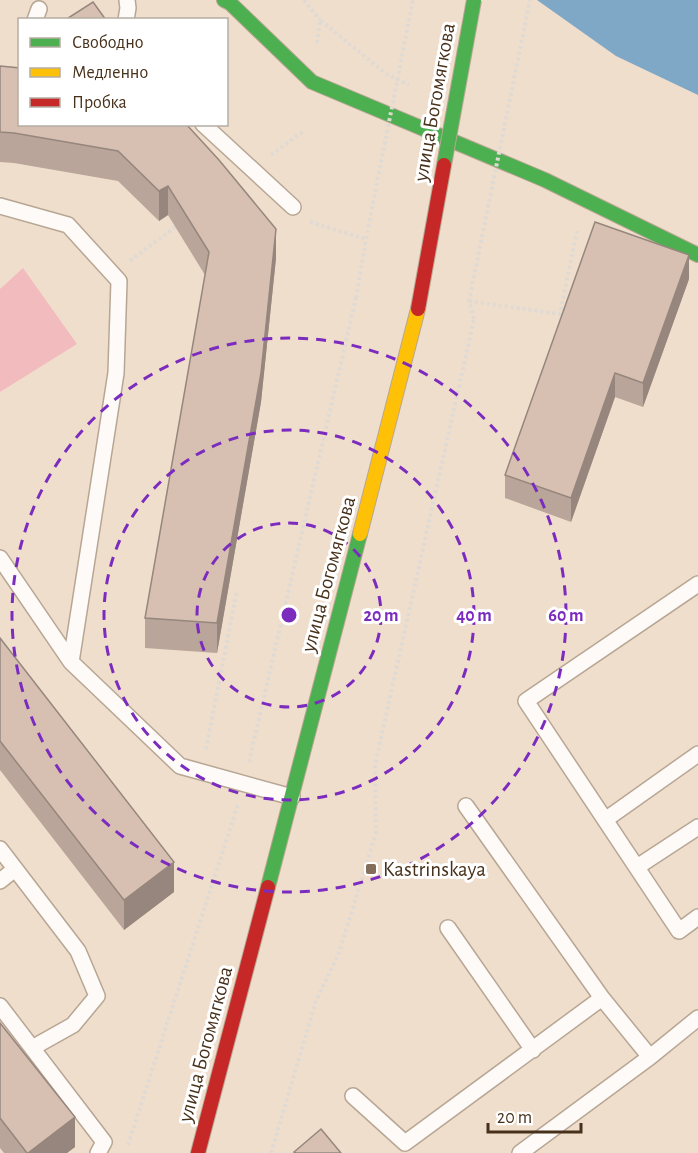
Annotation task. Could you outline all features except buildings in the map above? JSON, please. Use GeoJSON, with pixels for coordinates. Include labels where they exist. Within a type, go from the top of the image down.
{"type":"FeatureCollection","features":[{"type":"Feature","properties":{"kind":"main road"},"geometry":{"type":"LineString","coordinates":[[224,0],[230,3],[312,82],[545,180],[698,255]]}},
{"type":"Feature","properties":{"kind":"main road","name":"улица Богомягкова"},"geometry":{"type":"LineString","coordinates":[[200,1146],[418,309],[474,0]]}},
{"type":"Feature","properties":{"kind":"lane"},"geometry":{"type":"LineString","coordinates":[[126,18],[127,0]]}},
{"type":"Feature","properties":{"kind":"lane"},"geometry":{"type":"LineString","coordinates":[[205,126],[293,207]]}},
{"type":"Feature","properties":{"kind":"lane"},"geometry":{"type":"LineString","coordinates":[[0,206],[68,225],[119,281],[116,373],[71,662]]}},
{"type":"Feature","properties":{"kind":"lane"},"geometry":{"type":"LineString","coordinates":[[0,558],[71,662],[180,766],[292,797]]}},
{"type":"Feature","properties":{"kind":"lane"},"geometry":{"type":"LineString","coordinates":[[698,584],[526,701],[679,931],[698,917]]}},
{"type":"Feature","properties":{"kind":"lane"},"geometry":{"type":"LineString","coordinates":[[605,820],[698,754]]}},
{"type":"Feature","properties":{"kind":"lane"},"geometry":{"type":"LineString","coordinates":[[466,806],[603,998],[650,1057]]}},
{"type":"Feature","properties":{"kind":"lane"},"geometry":{"type":"LineString","coordinates":[[637,867],[698,827]]}},
{"type":"Feature","properties":{"kind":"lane"},"geometry":{"type":"LineString","coordinates":[[0,849],[78,951],[97,996],[73,1025],[32,1048]]}},
{"type":"Feature","properties":{"kind":"lane"},"geometry":{"type":"LineString","coordinates":[[0,881],[15,869]]}},
{"type":"Feature","properties":{"kind":"lane"},"geometry":{"type":"LineString","coordinates":[[448,928],[532,1050]]}},
{"type":"Feature","properties":{"kind":"lane"},"geometry":{"type":"LineString","coordinates":[[353,1096],[405,1143],[603,998]]}},
{"type":"Feature","properties":{"kind":"lane"},"geometry":{"type":"LineString","coordinates":[[0,1006],[104,1142],[98,1153]]}},
{"type":"Feature","properties":{"kind":"lane"},"geometry":{"type":"LineString","coordinates":[[520,1153],[650,1057],[698,1018]]}},
{"type":"Feature","properties":{"kind":"lane"},"geometry":{"type":"LineString","coordinates":[[200,1146],[210,1153]]}},
{"type":"Feature","properties":{"kind":"path"},"geometry":{"type":"LineString","coordinates":[[304,0],[321,20]]}},
{"type":"Feature","properties":{"kind":"path"},"geometry":{"type":"LineString","coordinates":[[125,1153],[244,785],[357,298],[366,239],[413,0]]}},
{"type":"Feature","properties":{"kind":"path"},"geometry":{"type":"LineString","coordinates":[[271,1153],[316,1001],[339,953],[376,833],[375,765],[474,319],[469,301],[530,0]]}},
{"type":"Feature","properties":{"kind":"path"},"geometry":{"type":"LineString","coordinates":[[252,169],[304,130]]}},
{"type":"Feature","properties":{"kind":"path"},"geometry":{"type":"LineString","coordinates":[[469,301],[560,314],[583,199]]}},
{"type":"Feature","properties":{"kind":"path"},"geometry":{"type":"LineString","coordinates":[[112,274],[187,218]]}},
{"type":"Feature","properties":{"kind":"path"},"geometry":{"type":"LineString","coordinates":[[302,220],[366,239]]}},
{"type":"Feature","properties":{"kind":"path"},"geometry":{"type":"LineString","coordinates":[[202,772],[237,591]]}},
{"type":"Feature","properties":{"kind":"shaded area"},"geometry":{"type":"Polygon","coordinates":[[[23,268],[77,344],[0,392],[0,289],[23,268]]]}},
{"type":"Feature","properties":{"kind":"water"},"geometry":{"type":"Polygon","coordinates":[[[537,0],[698,0],[698,95],[616,56],[537,0]]]}},
{"type":"Feature","properties":{"kind":"traffic: fast"},"geometry":{"type":"LineString","coordinates":[[224,0],[230,3],[312,82],[545,180],[698,255]]}},
{"type":"Feature","properties":{"kind":"traffic: fast"},"geometry":{"type":"LineString","coordinates":[[444,165],[474,0]]}},
{"type":"Feature","properties":{"kind":"traffic: fast"},"geometry":{"type":"LineString","coordinates":[[268,887],[360,534]]}},
{"type":"Feature","properties":{"kind":"traffic: slow"},"geometry":{"type":"LineString","coordinates":[[360,534],[418,309]]}},
{"type":"Feature","properties":{"kind":"traffic: jam"},"geometry":{"type":"LineString","coordinates":[[418,309],[444,165]]}},
{"type":"Feature","properties":{"kind":"traffic: jam"},"geometry":{"type":"LineString","coordinates":[[198,1153],[268,887]]}},
{"type":"Feature","properties":{"kind":"place","name":"Kastrinskaya"},"geometry":{"type":"Point","coordinates":[371,869]}}]}
